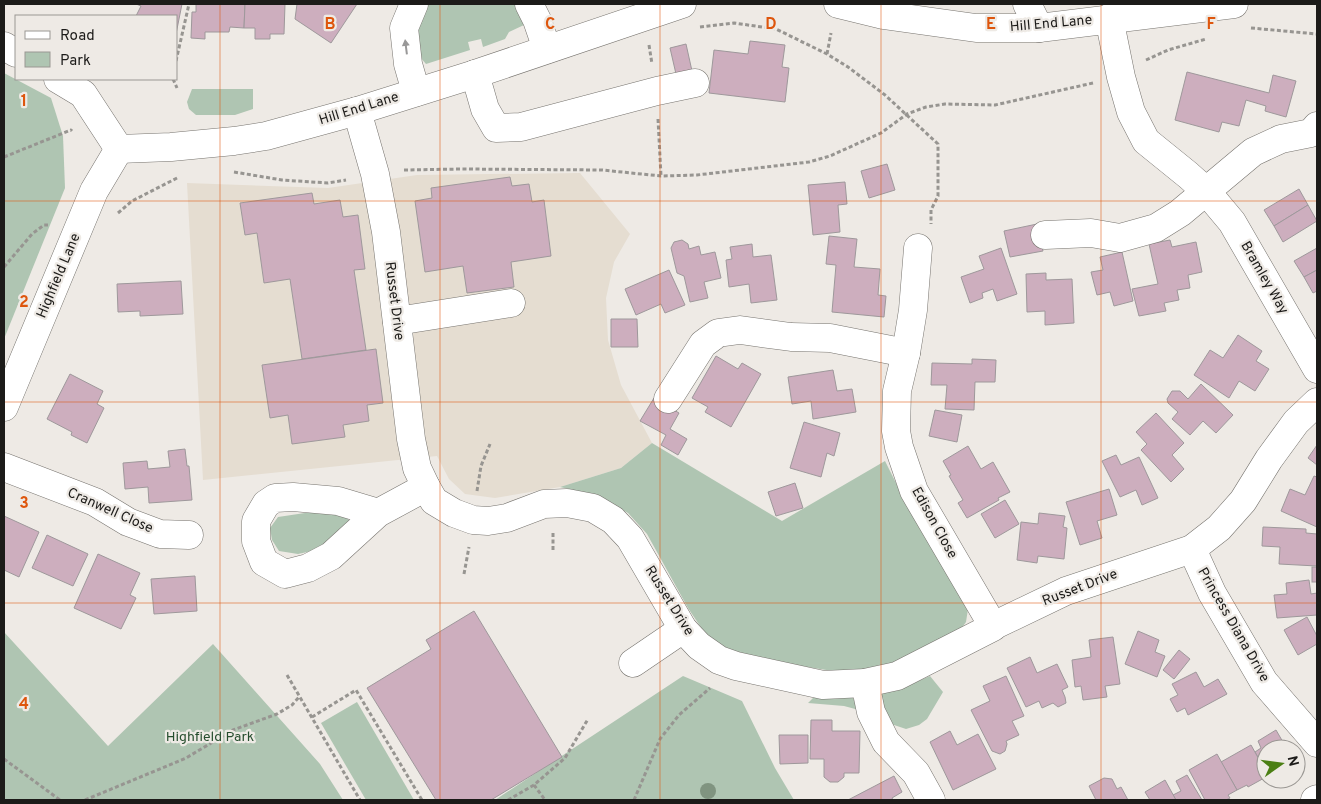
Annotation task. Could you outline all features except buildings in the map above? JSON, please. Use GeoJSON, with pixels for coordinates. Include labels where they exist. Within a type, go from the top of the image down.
{"type":"FeatureCollection","features":[{"type":"Feature","properties":{"kind":"street"},"geometry":{"type":"LineString","coordinates":[[414,4],[404,28],[408,64],[416,92]]}},
{"type":"Feature","properties":{"kind":"street"},"geometry":{"type":"LineString","coordinates":[[529,4],[538,20],[547,49]]}},
{"type":"Feature","properties":{"kind":"street","name":"Hill End Lane"},"geometry":{"type":"LineString","coordinates":[[120,149],[170,147],[266,136],[357,111],[474,74],[682,4]]}},
{"type":"Feature","properties":{"kind":"street","name":"Hill End Lane"},"geometry":{"type":"LineString","coordinates":[[838,4],[883,16],[976,28],[1039,28],[1234,4]]}},
{"type":"Feature","properties":{"kind":"street"},"geometry":{"type":"LineString","coordinates":[[1027,4],[1039,28]]}},
{"type":"Feature","properties":{"kind":"street","name":"Bramley Way"},"geometry":{"type":"LineString","coordinates":[[1109,18],[1121,77],[1131,112],[1146,141],[1206,191],[1232,222],[1317,369]]}},
{"type":"Feature","properties":{"kind":"street"},"geometry":{"type":"LineString","coordinates":[[4,46],[15,53]]}},
{"type":"Feature","properties":{"kind":"street"},"geometry":{"type":"LineString","coordinates":[[474,74],[485,109],[496,128],[521,126],[657,90],[695,82]]}},
{"type":"Feature","properties":{"kind":"street"},"geometry":{"type":"LineString","coordinates":[[60,80],[83,94],[120,149]]}},
{"type":"Feature","properties":{"kind":"street","name":"Russet Drive"},"geometry":{"type":"LineString","coordinates":[[357,111],[375,174],[386,232],[411,439],[417,468],[434,500],[454,513],[473,520],[488,522],[507,518],[544,504],[567,503],[593,508],[613,520],[630,538],[683,629],[699,646],[719,660],[736,666],[823,685],[865,683],[897,676],[993,626],[1066,591],[1192,550],[1219,528],[1243,501],[1269,459],[1296,422],[1317,402]]}},
{"type":"Feature","properties":{"kind":"street"},"geometry":{"type":"LineString","coordinates":[[1045,235],[1091,233],[1120,238],[1156,228],[1180,213],[1253,152],[1281,139],[1311,133],[1317,126]]}},
{"type":"Feature","properties":{"kind":"street","name":"Highfield Lane"},"geometry":{"type":"LineString","coordinates":[[4,406],[94,191],[120,149]]}},
{"type":"Feature","properties":{"kind":"street","name":"Edison Close"},"geometry":{"type":"LineString","coordinates":[[918,248],[914,310],[897,391],[896,431],[914,491],[993,626]]}},
{"type":"Feature","properties":{"kind":"street"},"geometry":{"type":"LineString","coordinates":[[397,321],[511,303]]}},
{"type":"Feature","properties":{"kind":"street"},"geometry":{"type":"LineString","coordinates":[[668,399],[703,344],[718,333],[740,330],[791,337],[830,338],[906,353]]}},
{"type":"Feature","properties":{"kind":"street","name":"Cranwell Close"},"geometry":{"type":"LineString","coordinates":[[4,467],[95,502],[128,522],[160,534],[189,535]]}},
{"type":"Feature","properties":{"kind":"street"},"geometry":{"type":"LineString","coordinates":[[378,513],[426,486]]}},
{"type":"Feature","properties":{"kind":"street","name":"Princess Diana Drive"},"geometry":{"type":"LineString","coordinates":[[1192,550],[1212,593],[1264,682],[1317,743]]}},
{"type":"Feature","properties":{"kind":"street"},"geometry":{"type":"LineString","coordinates":[[633,663],[683,629]]}},
{"type":"Feature","properties":{"kind":"street"},"geometry":{"type":"LineString","coordinates":[[865,683],[871,712],[886,742],[916,773],[931,800]]}},
{"type":"Feature","properties":{"kind":"path"},"geometry":{"type":"LineString","coordinates":[[178,52],[189,4]]}},
{"type":"Feature","properties":{"kind":"path"},"geometry":{"type":"LineString","coordinates":[[1248,28],[1317,34]]}},
{"type":"Feature","properties":{"kind":"path"},"geometry":{"type":"LineString","coordinates":[[230,171],[282,180],[328,183],[398,170],[602,170],[661,176],[697,175],[810,162],[830,156],[881,133],[907,114],[926,107],[945,104],[995,105],[1121,77],[1148,59],[1168,50],[1208,38]]}},
{"type":"Feature","properties":{"kind":"path"},"geometry":{"type":"LineString","coordinates":[[174,80],[177,88]]}},
{"type":"Feature","properties":{"kind":"path"},"geometry":{"type":"LineString","coordinates":[[4,157],[71,130],[79,133]]}},
{"type":"Feature","properties":{"kind":"path"},"geometry":{"type":"LineString","coordinates":[[112,217],[132,201],[179,177]]}},
{"type":"Feature","properties":{"kind":"path"},"geometry":{"type":"LineString","coordinates":[[4,267],[32,234],[44,225],[60,228],[76,236]]}},
{"type":"Feature","properties":{"kind":"path"},"geometry":{"type":"LineString","coordinates":[[477,493],[481,466],[490,444]]}},
{"type":"Feature","properties":{"kind":"path"},"geometry":{"type":"LineString","coordinates":[[464,574],[469,546]]}},
{"type":"Feature","properties":{"kind":"path"},"geometry":{"type":"LineString","coordinates":[[287,675],[360,800]]}},
{"type":"Feature","properties":{"kind":"path"},"geometry":{"type":"LineString","coordinates":[[634,800],[660,739],[680,715],[715,684]]}},
{"type":"Feature","properties":{"kind":"path"},"geometry":{"type":"LineString","coordinates":[[312,717],[356,690],[422,800]]}},
{"type":"Feature","properties":{"kind":"path"},"geometry":{"type":"LineString","coordinates":[[85,800],[186,758],[233,730],[277,714],[292,705],[300,696]]}},
{"type":"Feature","properties":{"kind":"path"},"geometry":{"type":"LineString","coordinates":[[508,800],[534,785],[566,758],[588,719]]}},
{"type":"Feature","properties":{"kind":"path"},"geometry":{"type":"LineString","coordinates":[[4,759],[60,800]]}},
{"type":"Feature","properties":{"kind":"path"},"geometry":{"type":"LineString","coordinates":[[534,785],[545,800]]}},
{"type":"Feature","properties":{"kind":"shaded area"},"geometry":{"type":"Polygon","coordinates":[[[580,173],[630,234],[614,262],[606,298],[608,340],[621,385],[652,443],[621,468],[560,487],[495,498],[465,494],[449,479],[437,456],[203,480],[187,183],[328,188],[417,175],[580,173]]]}},
{"type":"Feature","properties":{"kind":"green space"},"geometry":{"type":"Polygon","coordinates":[[[428,4],[518,4],[524,25],[509,32],[505,39],[483,47],[481,39],[468,42],[470,50],[426,64],[415,51],[415,29],[423,10],[428,4]]]}},
{"type":"Feature","properties":{"kind":"green space"},"geometry":{"type":"Polygon","coordinates":[[[4,73],[51,98],[63,136],[65,188],[4,339],[4,73]]]}},
{"type":"Feature","properties":{"kind":"green space"},"geometry":{"type":"Polygon","coordinates":[[[192,89],[253,89],[253,109],[235,115],[196,115],[189,109],[187,102],[192,89]]]}},
{"type":"Feature","properties":{"kind":"green space"},"geometry":{"type":"Polygon","coordinates":[[[652,443],[782,521],[885,461],[903,497],[968,609],[966,622],[956,636],[899,663],[872,670],[839,672],[745,657],[721,646],[704,632],[688,608],[647,534],[628,513],[596,495],[560,487],[621,468],[652,443]]]}},
{"type":"Feature","properties":{"kind":"green space"},"geometry":{"type":"Polygon","coordinates":[[[325,510],[341,513],[350,521],[321,549],[298,554],[279,551],[272,540],[270,528],[278,517],[325,510]]]}},
{"type":"Feature","properties":{"kind":"green space","name":"Highfield Park"},"geometry":{"type":"Polygon","coordinates":[[[4,632],[108,746],[213,644],[320,764],[343,800],[4,800],[4,632]]]}},
{"type":"Feature","properties":{"kind":"green space"},"geometry":{"type":"Polygon","coordinates":[[[683,676],[742,701],[775,768],[794,800],[495,800],[683,676]]]}},
{"type":"Feature","properties":{"kind":"green space"},"geometry":{"type":"Polygon","coordinates":[[[930,676],[943,692],[927,719],[919,725],[906,729],[888,723],[881,714],[880,693],[904,687],[930,676]]]}},
{"type":"Feature","properties":{"kind":"green space"},"geometry":{"type":"Polygon","coordinates":[[[815,696],[852,696],[859,710],[844,706],[808,703],[815,696]]]}},
{"type":"Feature","properties":{"kind":"green space"},"geometry":{"type":"Polygon","coordinates":[[[357,702],[414,800],[366,800],[321,723],[357,702]]]}}]}
